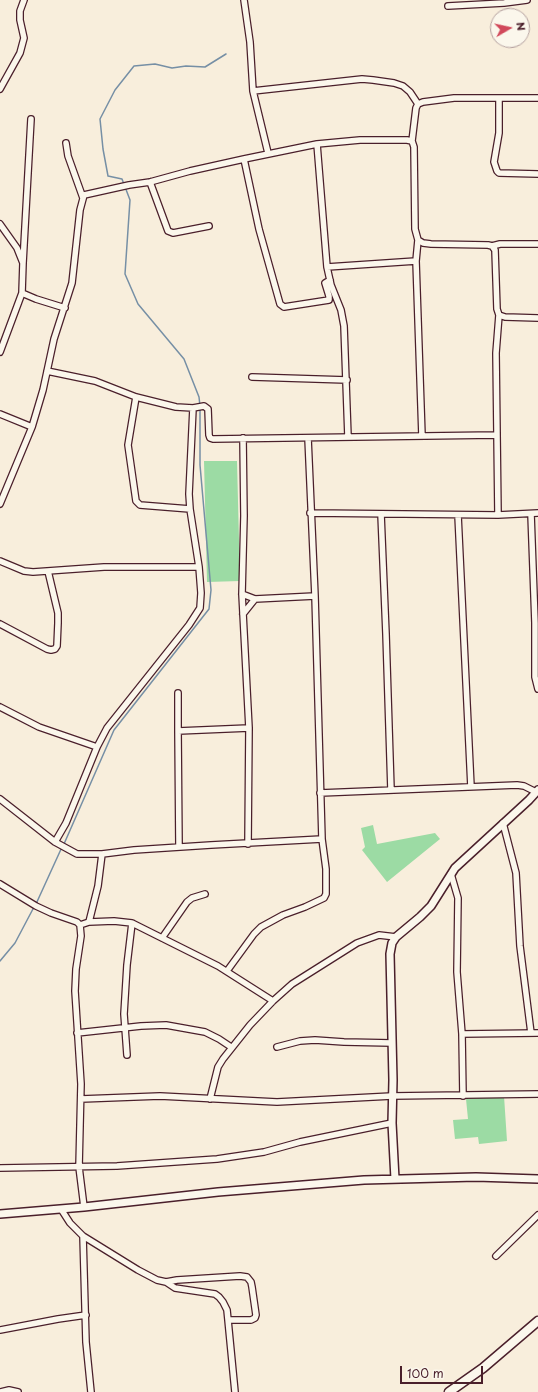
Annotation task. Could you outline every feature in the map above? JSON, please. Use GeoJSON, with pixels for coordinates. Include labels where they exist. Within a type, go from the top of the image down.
{"type":"FeatureCollection","features":[{"type":"Feature","properties":{"kind":"main road"},"geometry":{"type":"LineString","coordinates":[[449,1392],[483,1368],[538,1321]]}},
{"type":"Feature","properties":{"kind":"street"},"geometry":{"type":"LineString","coordinates":[[0,89],[20,53],[24,38],[20,20],[20,11],[24,0]]}},
{"type":"Feature","properties":{"kind":"street"},"geometry":{"type":"LineString","coordinates":[[244,0],[250,42],[253,91],[268,153]]}},
{"type":"Feature","properties":{"kind":"street"},"geometry":{"type":"LineString","coordinates":[[448,6],[504,3],[527,0]]}},
{"type":"Feature","properties":{"kind":"street"},"geometry":{"type":"LineString","coordinates":[[253,91],[362,79],[394,82],[403,86],[410,92],[418,104]]}},
{"type":"Feature","properties":{"kind":"street"},"geometry":{"type":"LineString","coordinates":[[422,436],[416,261],[418,240],[415,229],[414,147],[412,141],[416,108],[418,104],[423,102],[454,98],[538,98]]}},
{"type":"Feature","properties":{"kind":"street"},"geometry":{"type":"LineString","coordinates":[[499,98],[499,133],[494,162],[497,171],[499,173],[538,174]]}},
{"type":"Feature","properties":{"kind":"street"},"geometry":{"type":"LineString","coordinates":[[0,352],[22,293],[31,119]]}},
{"type":"Feature","properties":{"kind":"street"},"geometry":{"type":"LineString","coordinates":[[0,504],[32,427],[42,396],[54,339],[72,283],[80,210],[84,195],[127,185],[150,182],[268,153],[317,144],[360,140],[412,141]]}},
{"type":"Feature","properties":{"kind":"street"},"geometry":{"type":"LineString","coordinates":[[66,143],[68,156],[76,174],[83,198]]}},
{"type":"Feature","properties":{"kind":"street"},"geometry":{"type":"LineString","coordinates":[[317,144],[327,267],[339,304],[344,326],[348,437]]}},
{"type":"Feature","properties":{"kind":"street"},"geometry":{"type":"LineString","coordinates":[[244,159],[259,228],[280,304],[284,307],[329,300],[325,283],[330,280]]}},
{"type":"Feature","properties":{"kind":"street"},"geometry":{"type":"LineString","coordinates":[[150,182],[168,231],[173,233],[209,226]]}},
{"type":"Feature","properties":{"kind":"street"},"geometry":{"type":"LineString","coordinates":[[0,224],[17,248],[23,263]]}},
{"type":"Feature","properties":{"kind":"street"},"geometry":{"type":"LineString","coordinates":[[418,240],[423,243],[431,244],[492,246],[500,244],[538,244]]}},
{"type":"Feature","properties":{"kind":"street"},"geometry":{"type":"LineString","coordinates":[[492,246],[495,250],[497,309],[499,315],[496,353],[498,515]]}},
{"type":"Feature","properties":{"kind":"street"},"geometry":{"type":"LineString","coordinates":[[327,267],[416,261]]}},
{"type":"Feature","properties":{"kind":"street"},"geometry":{"type":"LineString","coordinates":[[22,293],[65,308]]}},
{"type":"Feature","properties":{"kind":"street"},"geometry":{"type":"LineString","coordinates":[[499,315],[505,317],[538,318]]}},
{"type":"Feature","properties":{"kind":"street"},"geometry":{"type":"LineString","coordinates":[[47,371],[95,381],[136,397],[176,407],[198,407],[208,409],[210,438],[214,439],[496,435]]}},
{"type":"Feature","properties":{"kind":"street"},"geometry":{"type":"LineString","coordinates":[[252,377],[347,380]]}},
{"type":"Feature","properties":{"kind":"street"},"geometry":{"type":"LineString","coordinates":[[136,397],[128,445],[137,503],[140,505],[190,509]]}},
{"type":"Feature","properties":{"kind":"street"},"geometry":{"type":"LineString","coordinates":[[56,842],[66,823],[97,747],[107,728],[196,615],[201,601],[199,567],[189,494],[198,407]]}},
{"type":"Feature","properties":{"kind":"street"},"geometry":{"type":"LineString","coordinates":[[0,414],[32,427]]}},
{"type":"Feature","properties":{"kind":"street"},"geometry":{"type":"LineString","coordinates":[[243,438],[244,516],[242,594],[249,728],[248,844]]}},
{"type":"Feature","properties":{"kind":"street"},"geometry":{"type":"LineString","coordinates":[[227,971],[254,934],[261,927],[283,915],[324,898],[326,894],[326,869],[322,839],[320,793],[315,596],[310,513],[308,438]]}},
{"type":"Feature","properties":{"kind":"street"},"geometry":{"type":"LineString","coordinates":[[310,513],[458,515],[538,513]]}},
{"type":"Feature","properties":{"kind":"street"},"geometry":{"type":"LineString","coordinates":[[381,514],[391,790]]}},
{"type":"Feature","properties":{"kind":"street"},"geometry":{"type":"LineString","coordinates":[[530,514],[535,624],[535,677],[538,689]]}},
{"type":"Feature","properties":{"kind":"street"},"geometry":{"type":"LineString","coordinates":[[458,515],[471,787]]}},
{"type":"Feature","properties":{"kind":"street"},"geometry":{"type":"LineString","coordinates":[[0,561],[24,571],[33,572],[104,567],[199,567]]}},
{"type":"Feature","properties":{"kind":"street"},"geometry":{"type":"LineString","coordinates":[[0,624],[47,649],[51,650],[57,646],[58,613],[48,571]]}},
{"type":"Feature","properties":{"kind":"street"},"geometry":{"type":"LineString","coordinates":[[242,594],[255,599],[315,596]]}},
{"type":"Feature","properties":{"kind":"street"},"geometry":{"type":"LineString","coordinates":[[243,614],[255,599]]}},
{"type":"Feature","properties":{"kind":"street"},"geometry":{"type":"LineString","coordinates":[[178,693],[179,847]]}},
{"type":"Feature","properties":{"kind":"street"},"geometry":{"type":"LineString","coordinates":[[0,707],[39,727],[97,747]]}},
{"type":"Feature","properties":{"kind":"street"},"geometry":{"type":"LineString","coordinates":[[178,731],[249,728]]}},
{"type":"Feature","properties":{"kind":"street"},"geometry":{"type":"LineString","coordinates":[[320,793],[517,785],[537,791],[456,868],[431,906],[392,942],[390,954],[392,1123],[395,1179]]}},
{"type":"Feature","properties":{"kind":"street"},"geometry":{"type":"LineString","coordinates":[[0,800],[56,842],[77,854],[102,854],[179,847],[322,839]]}},
{"type":"Feature","properties":{"kind":"street"},"geometry":{"type":"LineString","coordinates":[[504,823],[516,873],[520,946],[531,1033]]}},
{"type":"Feature","properties":{"kind":"street"},"geometry":{"type":"LineString","coordinates":[[89,922],[98,886],[102,854]]}},
{"type":"Feature","properties":{"kind":"street"},"geometry":{"type":"LineString","coordinates":[[451,874],[458,898],[457,972],[462,1034],[463,1096]]}},
{"type":"Feature","properties":{"kind":"street"},"geometry":{"type":"LineString","coordinates":[[0,884],[36,906],[80,924],[89,922],[114,921],[132,923],[227,971],[273,1001]]}},
{"type":"Feature","properties":{"kind":"street"},"geometry":{"type":"LineString","coordinates":[[162,938],[187,902],[192,898],[205,894]]}},
{"type":"Feature","properties":{"kind":"street"},"geometry":{"type":"LineString","coordinates":[[127,1054],[124,1029],[126,980],[132,923]]}},
{"type":"Feature","properties":{"kind":"street"},"geometry":{"type":"LineString","coordinates":[[80,924],[81,936],[76,969],[75,991],[80,1058],[79,1167],[84,1207]]}},
{"type":"Feature","properties":{"kind":"street"},"geometry":{"type":"LineString","coordinates":[[210,1099],[218,1067],[231,1047],[273,1001],[292,984],[356,943],[379,935],[396,937]]}},
{"type":"Feature","properties":{"kind":"street"},"geometry":{"type":"LineString","coordinates":[[78,1033],[156,1025],[198,1030],[211,1034],[231,1047]]}},
{"type":"Feature","properties":{"kind":"street"},"geometry":{"type":"LineString","coordinates":[[462,1034],[538,1033]]}},
{"type":"Feature","properties":{"kind":"street"},"geometry":{"type":"LineString","coordinates":[[277,1047],[300,1041],[315,1040],[392,1043]]}},
{"type":"Feature","properties":{"kind":"street"},"geometry":{"type":"LineString","coordinates":[[80,1099],[152,1096],[277,1102],[392,1096],[538,1094]]}},
{"type":"Feature","properties":{"kind":"street"},"geometry":{"type":"LineString","coordinates":[[0,1168],[163,1164],[217,1159],[264,1152],[300,1142],[392,1123]]}},
{"type":"Feature","properties":{"kind":"street"},"geometry":{"type":"LineString","coordinates":[[0,1214],[84,1207],[225,1191],[395,1179],[476,1177],[538,1179]]}},
{"type":"Feature","properties":{"kind":"street"},"geometry":{"type":"LineString","coordinates":[[61,1209],[70,1223],[84,1236],[138,1270],[157,1280],[166,1282],[175,1288],[215,1294],[219,1297],[226,1310],[228,1320],[235,1392]]}},
{"type":"Feature","properties":{"kind":"street"},"geometry":{"type":"LineString","coordinates":[[496,1256],[538,1215]]}},
{"type":"Feature","properties":{"kind":"street"},"geometry":{"type":"LineString","coordinates":[[84,1236],[86,1342],[91,1392]]}},
{"type":"Feature","properties":{"kind":"street"},"geometry":{"type":"LineString","coordinates":[[166,1282],[240,1276],[247,1277],[252,1287],[256,1315],[255,1318],[251,1320],[228,1320]]}},
{"type":"Feature","properties":{"kind":"street"},"geometry":{"type":"LineString","coordinates":[[0,1330],[86,1315]]}},
{"type":"Feature","properties":{"kind":"street"},"geometry":{"type":"LineString","coordinates":[[0,1392],[9,1390],[18,1392]]}},
{"type":"Feature","properties":{"kind":"green space"},"geometry":{"type":"Polygon","coordinates":[[[204,461],[237,461],[240,581],[207,582],[204,461]]]}},
{"type":"Feature","properties":{"kind":"green space"},"geometry":{"type":"Polygon","coordinates":[[[373,825],[377,844],[435,833],[440,839],[387,882],[362,850],[365,847],[361,828],[373,825]]]}},
{"type":"Feature","properties":{"kind":"green space"},"geometry":{"type":"Polygon","coordinates":[[[504,1096],[507,1141],[479,1144],[478,1137],[455,1139],[453,1120],[468,1119],[466,1099],[504,1096]]]}},
{"type":"Feature","properties":{"kind":"waterway"},"geometry":{"type":"LineString","coordinates":[[200,406],[199,397],[184,359],[138,304],[125,274],[130,200],[122,179],[108,176],[100,119],[115,90],[134,66],[155,64],[172,68],[186,66],[205,67],[226,54]]}},
{"type":"Feature","properties":{"kind":"waterway"},"geometry":{"type":"LineString","coordinates":[[64,844],[114,730],[209,609],[211,590],[200,465],[200,409]]}},
{"type":"Feature","properties":{"kind":"waterway"},"geometry":{"type":"LineString","coordinates":[[36,904],[62,847]]}},
{"type":"Feature","properties":{"kind":"waterway"},"geometry":{"type":"LineString","coordinates":[[0,961],[15,943],[34,907]]}}]}
